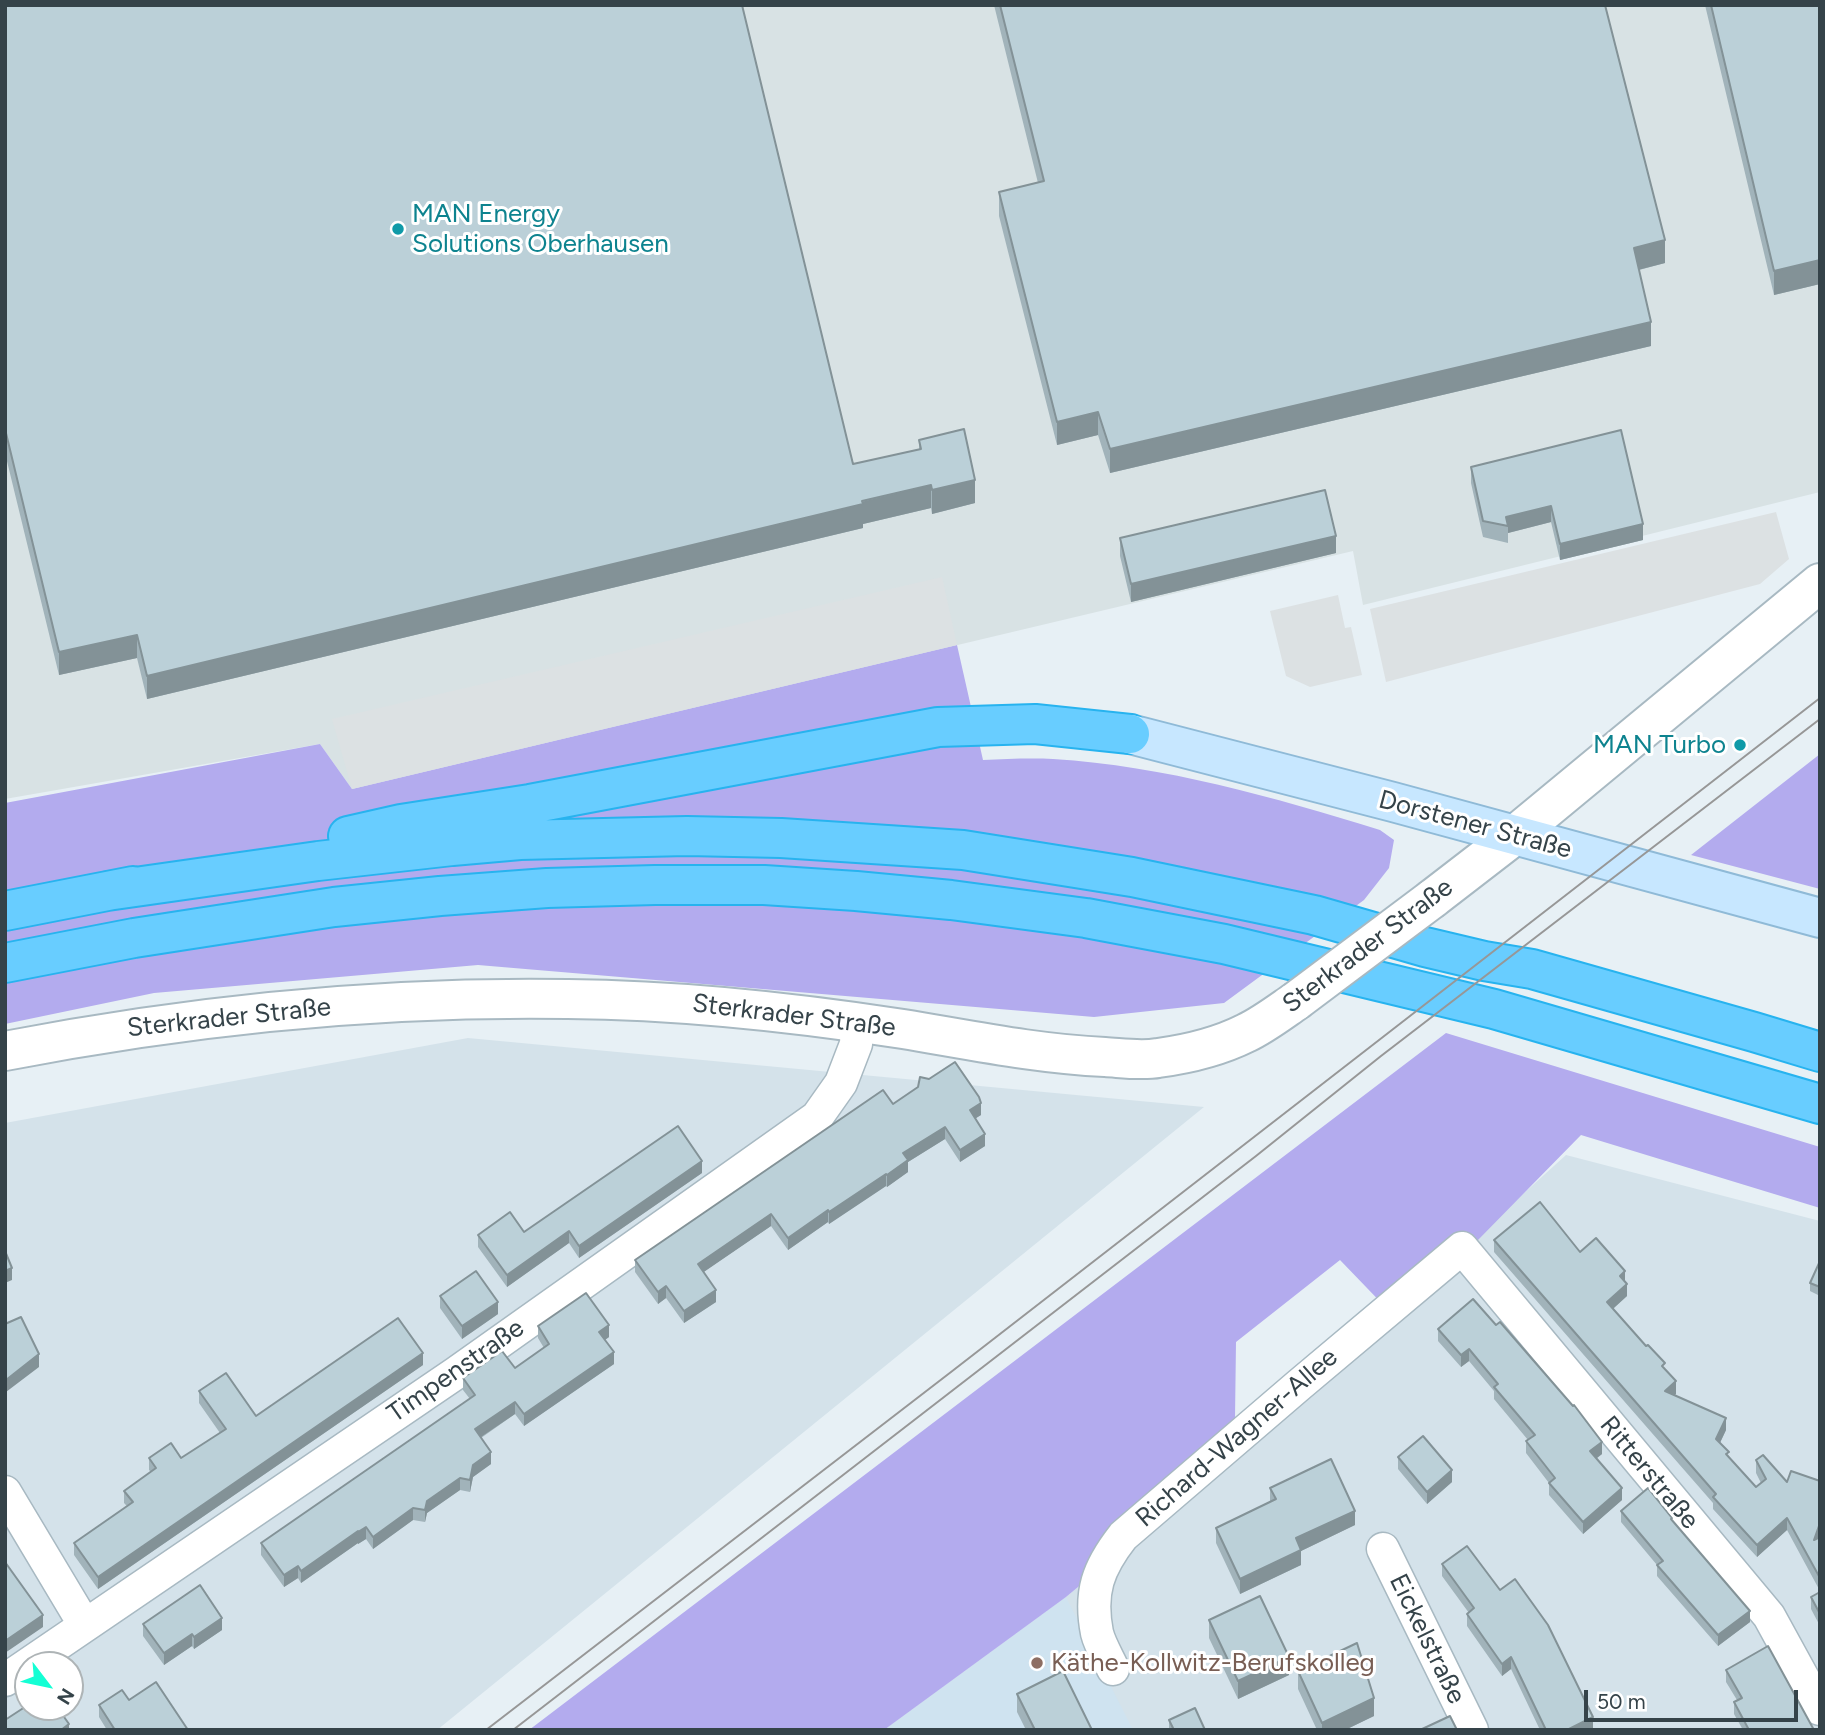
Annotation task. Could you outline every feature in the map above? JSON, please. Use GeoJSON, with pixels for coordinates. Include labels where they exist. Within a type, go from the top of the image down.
{"type":"FeatureCollection","features":[{"type":"Feature","properties":{"kind":"highway"},"geometry":{"type":"LineString","coordinates":[[5,911],[107,891],[401,824],[542,802],[938,727],[1035,724],[1130,734]]}},
{"type":"Feature","properties":{"kind":"highway"},"geometry":{"type":"LineString","coordinates":[[107,891],[318,861],[520,840],[687,836],[781,838],[962,850],[1132,877],[1314,915],[1472,958],[1532,968],[1820,1052]]}},
{"type":"Feature","properties":{"kind":"highway"},"geometry":{"type":"LineString","coordinates":[[5,963],[334,907],[440,897],[547,888],[655,885],[764,885],[856,891],[951,900],[1086,918],[1224,944],[1494,1009],[1820,1104]]}},
{"type":"Feature","properties":{"kind":"main road","name":"Dorstener Straße"},"geometry":{"type":"LineString","coordinates":[[1130,734],[1820,918]]}},
{"type":"Feature","properties":{"kind":"street","name":"Sterkrader Straße"},"geometry":{"type":"LineString","coordinates":[[5,1051],[121,1030],[288,1009],[386,1002],[568,999],[667,1002],[761,1009],[1094,1056],[1153,1059],[1195,1053],[1247,1033],[1296,1001],[1432,899],[1515,835],[1820,583]]}},
{"type":"Feature","properties":{"kind":"street","name":"Timpenstraße"},"geometry":{"type":"LineString","coordinates":[[5,1680],[456,1373],[817,1117],[841,1083],[856,1044],[858,1022]]}},
{"type":"Feature","properties":{"kind":"street","name":"Richard-Wagner-Allee"},"geometry":{"type":"LineString","coordinates":[[1113,1669],[1098,1636],[1094,1605],[1097,1577],[1123,1536],[1462,1248]]}},
{"type":"Feature","properties":{"kind":"street","name":"Ritterstraße"},"geometry":{"type":"LineString","coordinates":[[1462,1248],[1769,1616],[1820,1709]]}},
{"type":"Feature","properties":{"kind":"street"},"geometry":{"type":"LineString","coordinates":[[5,1492],[84,1624]]}},
{"type":"Feature","properties":{"kind":"street","name":"Eickelstraße"},"geometry":{"type":"LineString","coordinates":[[1383,1549],[1472,1730]]}},
{"type":"Feature","properties":{"kind":"shaded area","name":"MAN Energy Solutions Oberhausen"},"geometry":{"type":"Polygon","coordinates":[[[5,5],[1820,5],[1820,492],[1363,605],[1353,551],[352,789],[320,744],[5,799],[5,5]]]}},
{"type":"Feature","properties":{"kind":"shaded area"},"geometry":{"type":"Polygon","coordinates":[[[1776,512],[1789,559],[1760,584],[1386,682],[1370,609],[1776,512]]]}},
{"type":"Feature","properties":{"kind":"shaded area"},"geometry":{"type":"Polygon","coordinates":[[[942,577],[957,645],[352,789],[332,719],[942,577]]]}},
{"type":"Feature","properties":{"kind":"shaded area"},"geometry":{"type":"Polygon","coordinates":[[[1338,595],[1345,628],[1351,627],[1362,675],[1310,687],[1286,676],[1270,611],[1338,595]]]}},
{"type":"Feature","properties":{"kind":"shaded area"},"geometry":{"type":"Polygon","coordinates":[[[957,645],[983,760],[1044,759],[1136,768],[1259,795],[1380,830],[1394,840],[1389,868],[1364,900],[1224,1003],[1094,1017],[478,965],[154,993],[5,1024],[5,803],[320,744],[352,789],[957,645]]]}},
{"type":"Feature","properties":{"kind":"shaded area"},"geometry":{"type":"Polygon","coordinates":[[[1820,754],[1820,889],[1691,855],[1820,754]]]}},
{"type":"Feature","properties":{"kind":"shaded area"},"geometry":{"type":"Polygon","coordinates":[[[1446,1033],[1820,1147],[1820,1208],[1581,1135],[1478,1240],[1393,1315],[1340,1260],[1236,1342],[1235,1418],[1212,1476],[1066,1597],[884,1730],[529,1730],[1446,1033]]]}},
{"type":"Feature","properties":{"kind":"shaded area"},"geometry":{"type":"Polygon","coordinates":[[[468,1038],[1204,1107],[437,1730],[5,1730],[5,1123],[468,1038]]]}},
{"type":"Feature","properties":{"kind":"shaded area"},"geometry":{"type":"Polygon","coordinates":[[[1566,1155],[1820,1221],[1820,1730],[884,1730],[1066,1597],[1212,1476],[1566,1155]]]}},
{"type":"Feature","properties":{"kind":"shaded area","name":"Käthe-Kollwitz-Berufskolleg"},"geometry":{"type":"Polygon","coordinates":[[[1066,1597],[1133,1730],[884,1730],[1066,1597]]]}},
{"type":"Feature","properties":{"kind":"building","name":"MAN Energy Solutions Oberhausen"},"geometry":{"type":"Polygon","coordinates":[[[5,5],[742,5],[853,464],[921,449],[919,440],[964,429],[975,480],[932,490],[931,485],[862,501],[863,504],[147,676],[137,635],[59,652],[5,429],[5,5]]]}},
{"type":"Feature","properties":{"kind":"building"},"geometry":{"type":"Polygon","coordinates":[[[1000,5],[1605,5],[1665,240],[1634,248],[1651,322],[1110,449],[1098,412],[1057,422],[999,192],[1044,181],[1000,5]]]}},
{"type":"Feature","properties":{"kind":"building"},"geometry":{"type":"Polygon","coordinates":[[[1711,5],[1820,5],[1820,260],[1774,271],[1711,5]]]}},
{"type":"Feature","properties":{"kind":"building"},"geometry":{"type":"Polygon","coordinates":[[[1621,430],[1643,524],[1560,544],[1551,506],[1506,517],[1508,526],[1483,521],[1471,467],[1621,430]]]}},
{"type":"Feature","properties":{"kind":"building"},"geometry":{"type":"Polygon","coordinates":[[[1325,490],[1336,536],[1131,584],[1120,538],[1325,490]]]}},
{"type":"Feature","properties":{"kind":"building"},"geometry":{"type":"Polygon","coordinates":[[[955,1062],[979,1097],[981,1103],[970,1110],[985,1134],[960,1150],[945,1127],[903,1153],[908,1160],[887,1175],[829,1212],[828,1210],[788,1238],[771,1214],[698,1264],[716,1290],[684,1311],[666,1286],[658,1292],[635,1260],[883,1090],[893,1104],[918,1087],[920,1077],[929,1079],[955,1062]]]}},
{"type":"Feature","properties":{"kind":"building"},"geometry":{"type":"Polygon","coordinates":[[[678,1126],[702,1161],[579,1246],[569,1231],[507,1275],[478,1235],[510,1212],[524,1232],[678,1126]]]}},
{"type":"Feature","properties":{"kind":"building"},"geometry":{"type":"Polygon","coordinates":[[[1540,1202],[1580,1252],[1596,1238],[1625,1271],[1620,1276],[1627,1284],[1607,1302],[1665,1363],[1662,1366],[1676,1381],[1665,1391],[1726,1418],[1716,1439],[1756,1487],[1766,1479],[1756,1460],[1763,1455],[1787,1482],[1791,1471],[1820,1481],[1820,1523],[1814,1540],[1820,1537],[1820,1578],[1787,1518],[1757,1545],[1713,1497],[1716,1494],[1494,1240],[1540,1202]]]}},
{"type":"Feature","properties":{"kind":"building"},"geometry":{"type":"Polygon","coordinates":[[[5,1251],[12,1268],[5,1271],[5,1251]]]}},
{"type":"Feature","properties":{"kind":"building"},"geometry":{"type":"Polygon","coordinates":[[[1820,1261],[1820,1287],[1810,1283],[1820,1261]]]}},
{"type":"Feature","properties":{"kind":"building"},"geometry":{"type":"Polygon","coordinates":[[[476,1271],[498,1302],[462,1326],[440,1296],[476,1271]]]}},
{"type":"Feature","properties":{"kind":"building"},"geometry":{"type":"Polygon","coordinates":[[[586,1293],[609,1325],[599,1332],[614,1352],[524,1414],[515,1402],[475,1429],[491,1452],[473,1465],[470,1480],[460,1478],[427,1501],[425,1510],[413,1508],[373,1537],[366,1527],[301,1571],[298,1566],[284,1575],[261,1543],[475,1395],[463,1378],[502,1351],[515,1368],[549,1344],[538,1326],[586,1293]]]}},
{"type":"Feature","properties":{"kind":"building"},"geometry":{"type":"Polygon","coordinates":[[[1473,1299],[1496,1325],[1500,1322],[1574,1405],[1602,1442],[1590,1451],[1622,1488],[1583,1522],[1549,1483],[1555,1478],[1526,1441],[1535,1435],[1494,1387],[1498,1384],[1469,1349],[1461,1355],[1438,1329],[1473,1299]]]}},
{"type":"Feature","properties":{"kind":"building"},"geometry":{"type":"Polygon","coordinates":[[[21,1317],[39,1354],[6,1380],[5,1324],[21,1317]]]}},
{"type":"Feature","properties":{"kind":"building"},"geometry":{"type":"Polygon","coordinates":[[[398,1318],[423,1353],[98,1577],[74,1543],[133,1502],[124,1491],[156,1468],[149,1458],[171,1443],[181,1458],[226,1429],[199,1391],[226,1373],[256,1416],[398,1318]]]}},
{"type":"Feature","properties":{"kind":"building"},"geometry":{"type":"Polygon","coordinates":[[[1423,1436],[1452,1470],[1427,1492],[1398,1457],[1423,1436]]]}},
{"type":"Feature","properties":{"kind":"building"},"geometry":{"type":"Polygon","coordinates":[[[1331,1459],[1355,1511],[1296,1538],[1301,1550],[1240,1579],[1216,1528],[1276,1499],[1270,1488],[1331,1459]]]}},
{"type":"Feature","properties":{"kind":"building"},"geometry":{"type":"Polygon","coordinates":[[[1648,1488],[1750,1611],[1718,1635],[1657,1565],[1663,1561],[1621,1511],[1648,1488]]]}},
{"type":"Feature","properties":{"kind":"building"},"geometry":{"type":"Polygon","coordinates":[[[1467,1546],[1500,1590],[1515,1579],[1548,1625],[1593,1717],[1567,1730],[1546,1730],[1511,1657],[1502,1664],[1467,1614],[1474,1608],[1442,1564],[1467,1546]]]}},
{"type":"Feature","properties":{"kind":"building"},"geometry":{"type":"Polygon","coordinates":[[[5,1562],[43,1615],[5,1641],[5,1562]]]}},
{"type":"Feature","properties":{"kind":"building"},"geometry":{"type":"Polygon","coordinates":[[[200,1585],[222,1618],[164,1653],[143,1624],[200,1585]]]}},
{"type":"Feature","properties":{"kind":"building"},"geometry":{"type":"Polygon","coordinates":[[[1820,1592],[1820,1614],[1811,1597],[1820,1592]]]}},
{"type":"Feature","properties":{"kind":"building"},"geometry":{"type":"Polygon","coordinates":[[[1260,1596],[1289,1657],[1238,1681],[1209,1620],[1260,1596]]]}},
{"type":"Feature","properties":{"kind":"building"},"geometry":{"type":"Polygon","coordinates":[[[1357,1643],[1374,1698],[1322,1723],[1298,1671],[1357,1643]]]}},
{"type":"Feature","properties":{"kind":"building"},"geometry":{"type":"Polygon","coordinates":[[[1768,1646],[1814,1730],[1749,1730],[1734,1702],[1742,1698],[1726,1670],[1768,1646]]]}},
{"type":"Feature","properties":{"kind":"building"},"geometry":{"type":"Polygon","coordinates":[[[1063,1671],[1092,1730],[1035,1730],[1017,1694],[1063,1671]]]}},
{"type":"Feature","properties":{"kind":"building"},"geometry":{"type":"Polygon","coordinates":[[[156,1682],[188,1730],[115,1730],[99,1705],[122,1690],[129,1700],[156,1682]]]}},
{"type":"Feature","properties":{"kind":"building"},"geometry":{"type":"Polygon","coordinates":[[[1195,1708],[1205,1730],[1174,1730],[1169,1720],[1195,1708]]]}},
{"type":"Feature","properties":{"kind":"building"},"geometry":{"type":"Polygon","coordinates":[[[14,1714],[14,1721],[67,1721],[69,1724],[61,1730],[5,1730],[5,1720],[14,1714]]]}},
{"type":"Feature","properties":{"kind":"building"},"geometry":{"type":"Polygon","coordinates":[[[1450,1716],[1457,1730],[1420,1730],[1450,1716]]]}},
{"type":"Feature","properties":{"kind":"tram line"},"geometry":{"type":"LineString","coordinates":[[486,1730],[1820,698]]}},
{"type":"Feature","properties":{"kind":"tram line"},"geometry":{"type":"LineString","coordinates":[[513,1730],[1820,719]]}},
{"type":"Feature","properties":{"kind":"place","name":"MAN Energy Solutions Oberhausen"},"geometry":{"type":"Point","coordinates":[398,229]}},
{"type":"Feature","properties":{"kind":"place","name":"MAN Turbo"},"geometry":{"type":"Point","coordinates":[1740,745]}},
{"type":"Feature","properties":{"kind":"place","name":"Käthe-Kollwitz-Berufskolleg"},"geometry":{"type":"Point","coordinates":[1037,1663]}}]}
